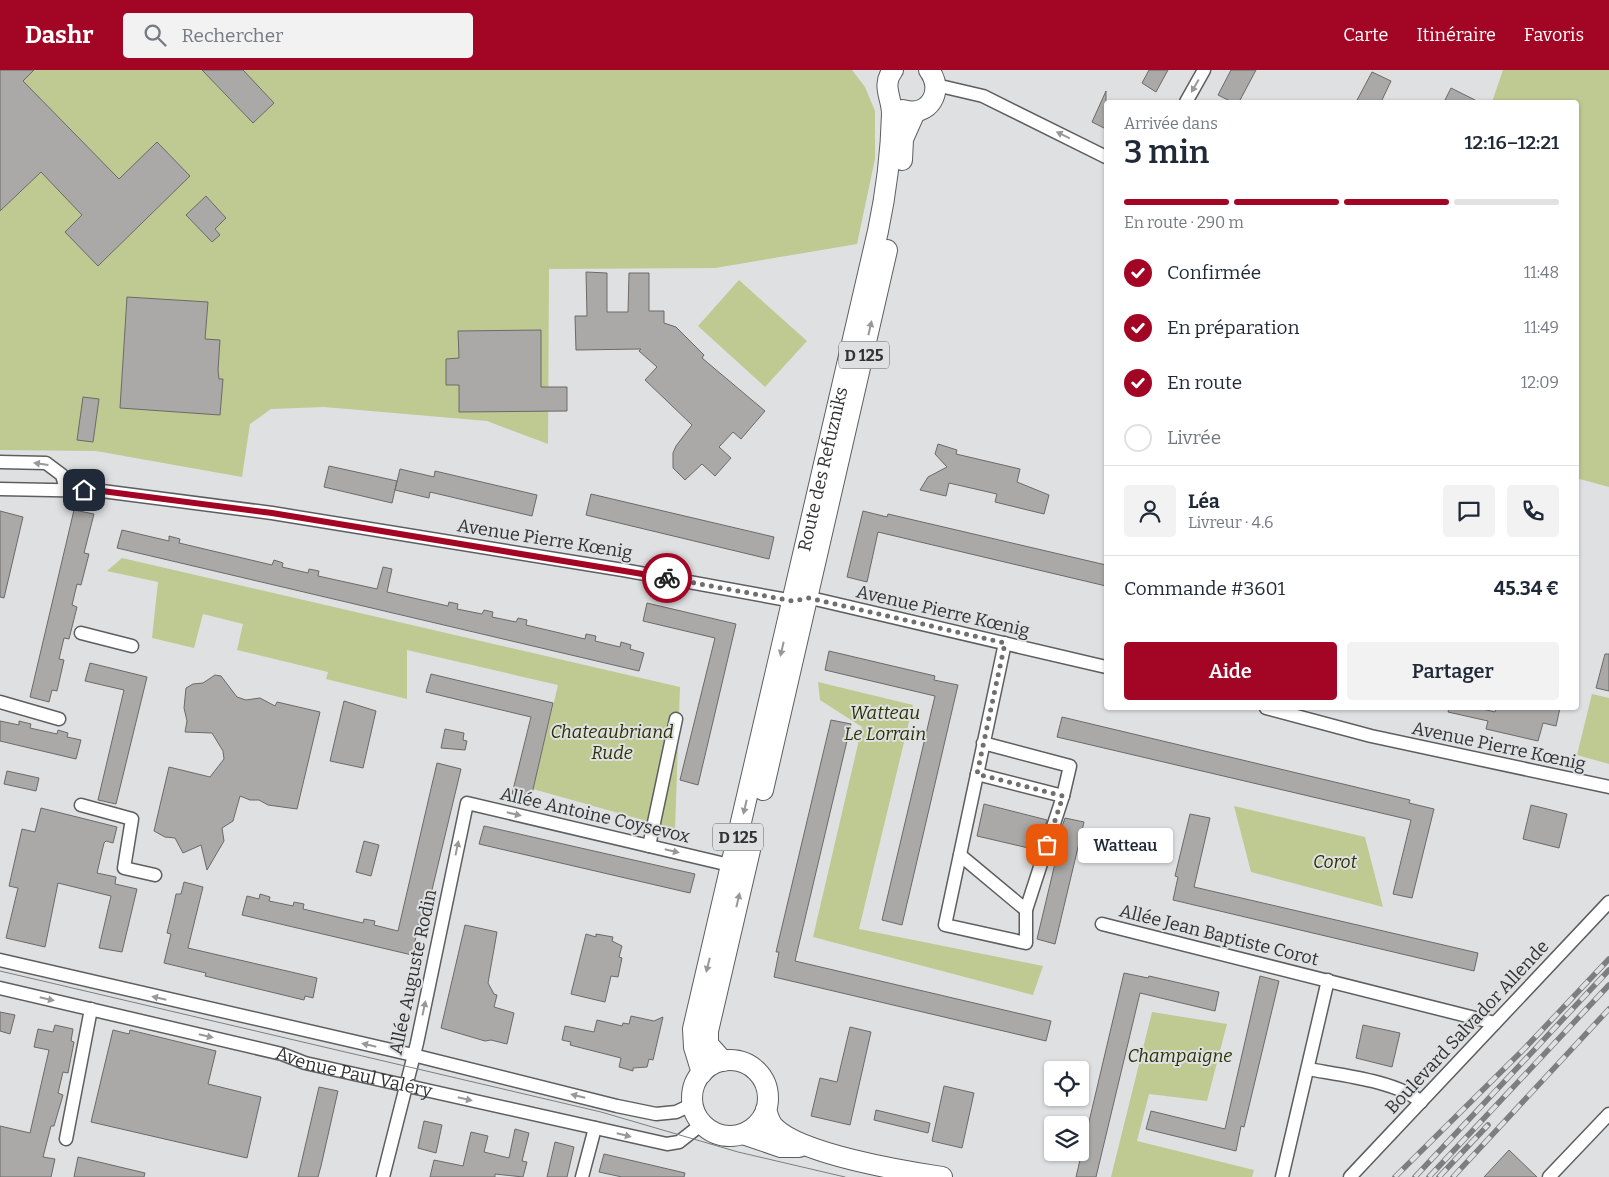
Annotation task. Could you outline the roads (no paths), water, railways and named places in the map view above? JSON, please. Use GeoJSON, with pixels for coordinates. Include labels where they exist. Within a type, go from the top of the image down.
{"type":"FeatureCollection","features":[{"type":"Feature","properties":{"kind":"main road","name":"Route des Refuzniks"},"geometry":{"type":"LineString","coordinates":[[801,600],[884,202],[891,123],[886,86],[892,71]]}},
{"type":"Feature","properties":{"kind":"main road"},"geometry":{"type":"LineString","coordinates":[[889,100],[898,108],[915,112],[928,106],[933,100],[933,77]]}},
{"type":"Feature","properties":{"kind":"main road","name":"Route des Refuzniks"},"geometry":{"type":"LineString","coordinates":[[801,600],[896,207],[902,167],[903,138],[915,112]]}},
{"type":"Feature","properties":{"kind":"main road","name":"D 125"},"geometry":{"type":"LineString","coordinates":[[702,1073],[694,1047],[693,1029],[738,867],[801,600]]}},
{"type":"Feature","properties":{"kind":"main road","name":"D 125"},"geometry":{"type":"LineString","coordinates":[[724,1061],[708,1044],[708,1031],[738,867]]}},
{"type":"Feature","properties":{"kind":"main road"},"geometry":{"type":"LineString","coordinates":[[743,1134],[761,1121],[766,1110],[766,1087],[761,1076],[753,1068],[742,1063],[724,1061],[715,1063],[702,1073],[694,1087],[692,1104],[702,1124],[721,1135],[743,1134],[781,1147],[806,1147],[916,1174],[942,1177]]}},
{"type":"Feature","properties":{"kind":"main road"},"geometry":{"type":"LineString","coordinates":[[766,1110],[774,1127],[806,1147]]}},
{"type":"Feature","properties":{"kind":"street"},"geometry":{"type":"LineString","coordinates":[[1187,100],[1204,70]]}},
{"type":"Feature","properties":{"kind":"street"},"geometry":{"type":"LineString","coordinates":[[933,77],[983,96],[1104,156]]}},
{"type":"Feature","properties":{"kind":"street"},"geometry":{"type":"LineString","coordinates":[[0,462],[46,463],[62,474],[66,490]]}},
{"type":"Feature","properties":{"kind":"street","name":"Avenue Pierre Kœnig"},"geometry":{"type":"LineString","coordinates":[[0,489],[102,491],[272,513],[801,600],[1005,643],[1104,667]]}},
{"type":"Feature","properties":{"kind":"street"},"geometry":{"type":"LineString","coordinates":[[82,633],[132,646]]}},
{"type":"Feature","properties":{"kind":"street"},"geometry":{"type":"LineString","coordinates":[[983,743],[1070,766],[1063,796],[1026,910],[1026,943],[945,925],[983,743],[1005,643]]}},
{"type":"Feature","properties":{"kind":"street"},"geometry":{"type":"LineString","coordinates":[[0,702],[59,718]]}},
{"type":"Feature","properties":{"kind":"street","name":"Avenue Pierre Kœnig"},"geometry":{"type":"LineString","coordinates":[[1274,710],[1371,736],[1609,787]]}},
{"type":"Feature","properties":{"kind":"street"},"geometry":{"type":"LineString","coordinates":[[649,846],[676,720]]}},
{"type":"Feature","properties":{"kind":"street"},"geometry":{"type":"LineString","coordinates":[[977,774],[1063,796]]}},
{"type":"Feature","properties":{"kind":"street","name":"Allée Antoine Coysevox"},"geometry":{"type":"LineString","coordinates":[[467,803],[738,867]]}},
{"type":"Feature","properties":{"kind":"street","name":"Allée Auguste Rodin"},"geometry":{"type":"LineString","coordinates":[[383,1177],[413,1055],[467,803]]}},
{"type":"Feature","properties":{"kind":"street"},"geometry":{"type":"LineString","coordinates":[[81,805],[132,819],[124,868],[155,875]]}},
{"type":"Feature","properties":{"kind":"street"},"geometry":{"type":"LineString","coordinates":[[960,855],[1026,910]]}},
{"type":"Feature","properties":{"kind":"street","name":"Boulevard Salvador Allende"},"geometry":{"type":"LineString","coordinates":[[1350,1177],[1609,902]]}},
{"type":"Feature","properties":{"kind":"street","name":"Allée Jean Baptiste Corot"},"geometry":{"type":"LineString","coordinates":[[1102,924],[1495,1023]]}},
{"type":"Feature","properties":{"kind":"street","name":"Avenue Paul Valéry"},"geometry":{"type":"LineString","coordinates":[[0,960],[413,1055],[656,1114],[676,1112],[692,1104]]}},
{"type":"Feature","properties":{"kind":"street"},"geometry":{"type":"LineString","coordinates":[[1282,1177],[1328,980]]}},
{"type":"Feature","properties":{"kind":"street","name":"Avenue Paul Valéry"},"geometry":{"type":"LineString","coordinates":[[0,988],[282,1054],[305,1063],[667,1144],[679,1142],[702,1124]]}},
{"type":"Feature","properties":{"kind":"street"},"geometry":{"type":"LineString","coordinates":[[66,1139],[91,1009]]}},
{"type":"Feature","properties":{"kind":"street"},"geometry":{"type":"LineString","coordinates":[[1308,1069],[1377,1084],[1412,1094],[1420,1102]]}},
{"type":"Feature","properties":{"kind":"street"},"geometry":{"type":"LineString","coordinates":[[1549,1177],[1609,1114]]}},
{"type":"Feature","properties":{"kind":"street"},"geometry":{"type":"LineString","coordinates":[[582,1177],[595,1128]]}},
{"type":"Feature","properties":{"kind":"tram line"},"geometry":{"type":"LineString","coordinates":[[0,971],[601,1112],[738,1152],[845,1177]]}},
{"type":"Feature","properties":{"kind":"railway"},"geometry":{"type":"LineString","coordinates":[[1395,1177],[1525,1048],[1609,959]]}},
{"type":"Feature","properties":{"kind":"railway"},"geometry":{"type":"LineString","coordinates":[[1415,1177],[1609,970]]}},
{"type":"Feature","properties":{"kind":"railway"},"geometry":{"type":"LineString","coordinates":[[1429,1177],[1609,985]]}},
{"type":"Feature","properties":{"kind":"railway"},"geometry":{"type":"LineString","coordinates":[[1453,1177],[1609,1009]]}},
{"type":"Feature","properties":{"kind":"railway"},"geometry":{"type":"LineString","coordinates":[[1439,1177],[1488,1125]]}},
{"type":"Feature","properties":{"kind":"place","name":"Watteau"},"geometry":{"type":"Point","coordinates":[1047,845]}},
{"type":"Feature","properties":{"kind":"park label","name":"Watteau Le Lorrain"},"geometry":{"type":"Point","coordinates":[885,723]}},
{"type":"Feature","properties":{"kind":"park label","name":"Chateaubriand Rude"},"geometry":{"type":"Point","coordinates":[612,742]}},
{"type":"Feature","properties":{"kind":"park label","name":"Corot"},"geometry":{"type":"Point","coordinates":[1335,862]}},
{"type":"Feature","properties":{"kind":"park label","name":"Champaigne"},"geometry":{"type":"Point","coordinates":[1180,1056]}}]}
